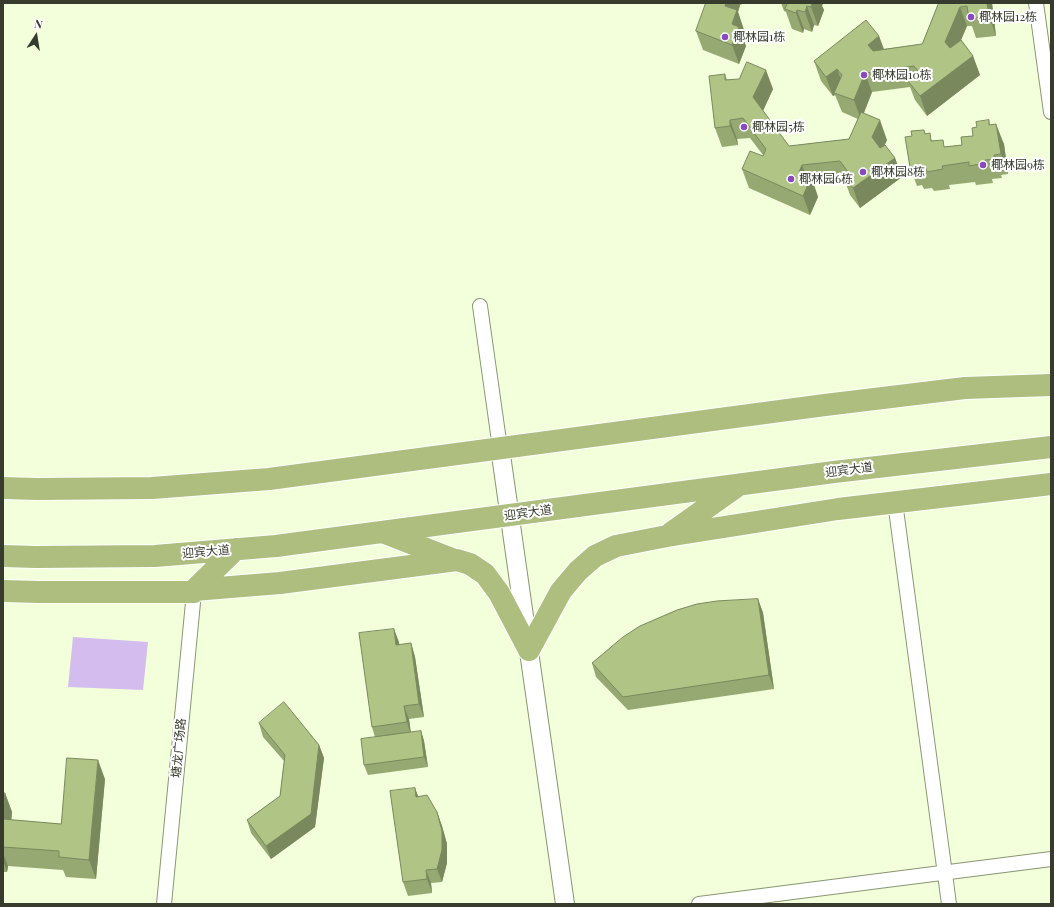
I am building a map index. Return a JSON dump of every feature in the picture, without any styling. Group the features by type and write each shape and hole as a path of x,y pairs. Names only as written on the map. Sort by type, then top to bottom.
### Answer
{"main road":[{"path":"3,488 152,488 269,479 817,406 965,388 1051,385"},
{"name":"迎宾大道","path":"3,556 155,556 276,546 834,472 1051,447"},
{"path":"530,650 561,591 578,571 595,556 616,546 667,536 838,509 1051,484"},
{"path":"667,536 738,485"},
{"path":"382,532 470,564 485,574 499,593 530,650"},
{"path":"194,591 236,549"},
{"path":"3,591 194,591 280,583 457,560"}],"street":[{"path":"1036,3 1051,112"},
{"path":"480,306 565,904"},
{"path":"895,502 949,904"},
{"name":"塘龙广场路","path":"164,904 194,591"},
{"path":"699,904 1051,859"}],"shaded area":[{"path":"73,637 148,642 143,690 68,687"}],"building":[{"path":"706,3 726,3 725,6 737,10 732,24 739,27 732,45 696,31"},
{"path":"788,3 812,3 811,7 807,6 805,12 797,10 796,13 785,9"},
{"path":"939,3 987,3 989,16 969,19 967,6 960,7 945,42 950,48 961,40 973,56 920,96 908,81 919,72 914,66 865,73 854,100 834,93 842,75 837,69 826,77 814,61 866,20 879,36 868,45 873,51 922,44"},
{"path":"747,62 766,70 753,97 789,146 849,139 861,112 880,120 872,137 880,148 885,145 895,158 853,188 843,175 848,172 840,161 802,165 799,172 811,178 803,196 742,169 750,151 763,156 766,149 743,118 730,120 730,126 715,128 709,76 725,74 725,80 739,79"},
{"path":"989,120 989,125 996,124 1001,154 994,155 995,159 985,160 986,163 969,166 969,162 942,166 943,169 927,172 926,168 917,170 916,166 910,167 905,137 912,136 911,131 924,130 925,134 930,133 931,141 943,140 944,147 962,145 961,137 973,136 972,128 977,127 976,122"},
{"path":"758,599 769,675 623,697 592,663 623,637 640,626 677,610 697,604 717,601"},
{"path":"394,629 396,645 411,643 419,704 404,706 407,722 372,727 359,633"},
{"path":"284,702 319,745 311,814 266,846 247,820 280,796 285,755 259,723"},
{"path":"421,731 424,757 364,765 361,739"},
{"path":"67,758 98,760 89,860 59,857 59,851 3,847 3,819 61,824"},
{"path":"415,788 416,797 427,795 437,812 442,831 442,850 437,869 426,870 427,879 403,882 390,791"},
{"path":"3,793 5,793 3,815"}],"place":[{"name":"椰林园12栋","path":"971,17"},
{"name":"椰林园1栋","path":"725,37"},
{"name":"椰林园10栋","path":"864,75"},
{"name":"椰林园5栋","path":"744,127"},
{"name":"椰林园9栋","path":"983,165"},
{"name":"椰林园8栋","path":"863,172"},
{"name":"椰林园6栋","path":"791,179"}]}
